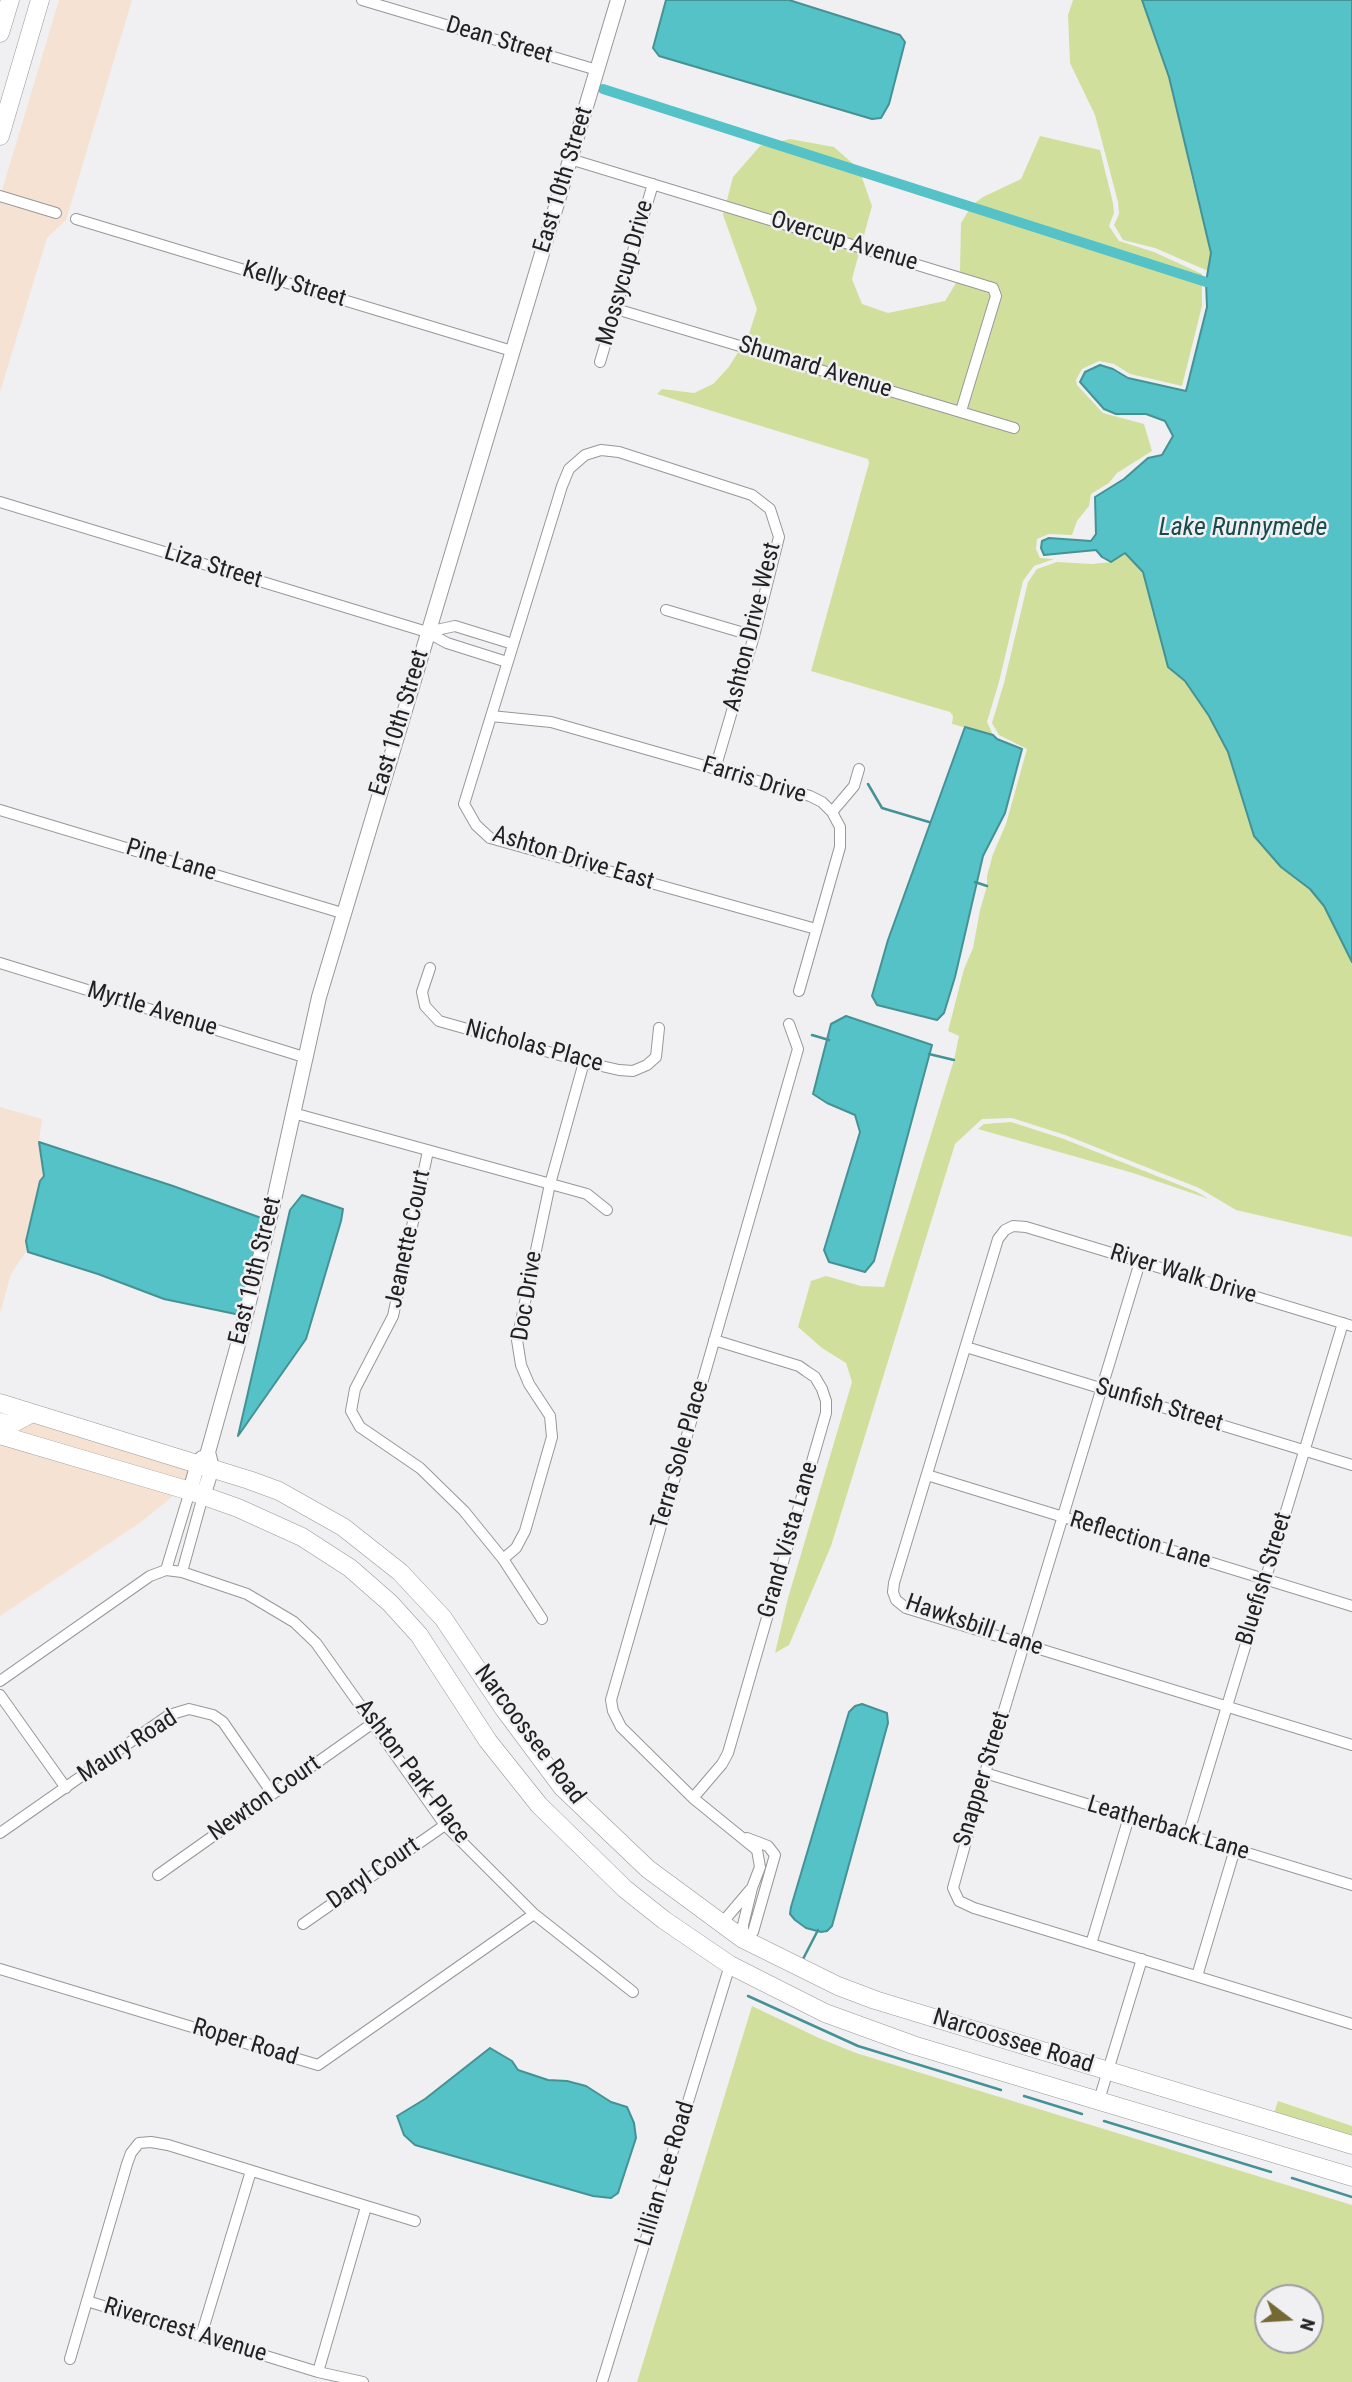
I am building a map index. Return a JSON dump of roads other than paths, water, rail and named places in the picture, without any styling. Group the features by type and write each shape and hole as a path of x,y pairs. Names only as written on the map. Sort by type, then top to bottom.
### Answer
{"main road":[{"path":"0,33 10,0"},
{"path":"0,136 40,0"},
{"name":"Narcoossee Road","path":"0,1403 206,1461 279,1491 343,1527 400,1572 443,1618 504,1709 562,1787 648,1869 743,1939 838,1986 875,2000 1352,2145"},
{"path":"0,1422 10,1425 32,1412"},
{"name":"Narcoossee Road","path":"0,1435 197,1494 269,1520 302,1537 350,1568 390,1603 436,1659 488,1741 539,1805 625,1889 664,1920 730,1965 780,1992 913,2045 1352,2177"},
{"path":"730,1965 743,1939"}],"street":[{"name":"Dean Street","path":"362,0 597,70"},
{"name":"East 10th Street","path":"197,1494 242,1330 304,1057 342,913 618,0"},
{"name":"Overcup Avenue","path":"570,159 993,288 996,296 961,411"},
{"name":"Mossycup Drive","path":"600,362 653,184"},
{"path":"0,196 56,213"},
{"name":"Kelly Street","path":"76,219 512,351"},
{"name":"Shumard Avenue","path":"616,309 1014,428"},
{"name":"Ashton Drive West","path":"513,643 562,486 569,470 585,455 600,450 619,452 752,495 770,509 779,537 754,636 715,769"},
{"name":"Liza Street","path":"0,502 427,632 447,643 507,662"},
{"path":"666,610 754,636"},
{"path":"427,632 455,626 513,643"},
{"name":"Ashton Drive East","path":"513,643 464,803 476,825 490,838 816,929"},
{"name":"Farris Drive","path":"491,716 551,722 810,796 822,802 832,812 839,828 840,847 799,991"},
{"path":"832,812 854,786 859,769"},
{"name":"Pine Lane","path":"0,810 342,913"},
{"name":"Myrtle Avenue","path":"0,962 304,1057"},
{"name":"Nicholas Place","path":"430,968 422,992 425,1006 439,1020 584,1062 619,1070 633,1070 647,1065 656,1057 659,1028"},
{"name":"Terra Sole Place","path":"743,1939 743,1925 760,1867 757,1850 693,1798 621,1727 616,1720 611,1700 798,1049 789,1024"},
{"name":"Doc Drive","path":"503,1559 516,1548 525,1531 552,1437 550,1416 529,1384 521,1365 517,1340 550,1184 584,1062"},
{"path":"293,1113 587,1194 607,1210"},
{"name":"Jeanette Court","path":"428,1151 393,1316 355,1389 351,1410 360,1427 420,1468 464,1511 503,1559 542,1619"},
{"name":"River Walk Drive","path":"1013,1226 1026,1227 1348,1325"},
{"name":"Hawksbill Lane","path":"1013,1226 1005,1230 998,1239 894,1583 896,1600 906,1608 1352,1745"},
{"name":"Snapper Street","path":"1140,1262 953,1879 955,1896 974,1908 1352,2024"},
{"name":"Bluefish Street","path":"1188,1835 1305,1451 1348,1325"},
{"name":"Grand Vista Lane","path":"693,1798 728,1753 826,1413 822,1389 815,1377 799,1366 714,1340"},
{"name":"Sunfish Street","path":"966,1347 1352,1465"},
{"name":"Reflection Lane","path":"927,1475 1352,1606"},
{"path":"0,1681 150,1576 166,1570 197,1494"},
{"path":"182,1572 197,1494"},
{"name":"Ashton Park Place","path":"166,1570 182,1572 247,1594 294,1622 322,1651 445,1825 534,1914 633,1992"},
{"path":"0,1695 66,1788"},
{"name":"Maury Road","path":"0,1833 169,1715 189,1709 214,1715 223,1722 272,1793"},
{"name":"Newton Court","path":"158,1875 373,1723"},
{"name":"Leatherback Lane","path":"985,1773 1352,1885"},
{"path":"1091,1944 1129,1817"},
{"name":"Daryl Court","path":"303,1924 445,1825"},
{"name":"Terra Sole Place","path":"743,1838 768,1846 775,1855 753,1932 743,1939"},
{"path":"1197,1976 1235,1849"},
{"path":"722,1923 752,1888"},
{"name":"Roper Road","path":"0,1969 318,2065 534,1914"},
{"path":"1099,2100 1142,1959"},
{"name":"Lillian Lee Road","path":"602,2382 730,1965"},
{"path":"70,2359 127,2164 139,2143 152,2142 168,2146 415,2221"},
{"path":"201,2336 251,2171"},
{"path":"318,2372 366,2207"},
{"name":"Rivercrest Avenue","path":"87,2301 318,2372 363,2382"}],"water":[{"path":"666,0 789,0 900,35 905,42 889,104 881,118 872,119 659,56 653,48"},
{"name":"Lake Runnymede","path":"1142,0 1352,0 1352,962 1324,906 1310,889 1281,867 1254,836 1228,752 1209,716 1185,681 1168,667 1143,572 1125,553 1111,562 1096,550 1044,555 1041,548 1042,541 1049,538 1091,541 1096,534 1095,497 1124,479 1148,458 1162,455 1173,436 1165,421 1146,414 1116,414 1104,409 1080,382 1085,372 1100,365 1128,378 1186,391 1207,307 1206,282 1211,253 1169,77"},
{"path":"965,727 993,735 1022,749 1005,813 983,856 955,977 944,1013 937,1020 877,1005 872,996 888,940"},
{"path":"846,1016 932,1045 874,1261 865,1272 829,1262 824,1250 860,1132 855,1115 813,1094 831,1024"},
{"path":"39,1142 264,1219 240,1315 164,1299 28,1252 26,1241 40,1181 44,1176"},
{"path":"302,1195 343,1209 341,1221 306,1339 238,1436 290,1210"},
{"path":"862,1704 887,1713 888,1723 832,1926 821,1932 806,1928 795,1920 790,1914 791,1907 849,1712"},
{"path":"490,2048 512,2061 518,2070 548,2080 586,2086 611,2102 627,2107 634,2123 636,2138 618,2193 611,2198 593,2196 415,2145 404,2135 397,2116 425,2099"}],"waterway":[{"path":"603,89 1206,282"},
{"path":"868,784 882,808 929,822"},
{"path":"975,882 987,886"},
{"path":"812,1035 829,1040"},
{"path":"929,1054 954,1060"},
{"path":"802,1961 818,1930"},
{"path":"748,1996 858,2046 1001,2090"},
{"path":"1024,2096 1082,2114"},
{"path":"1104,2121 1271,2172"},
{"path":"1292,2178 1352,2197"}]}
